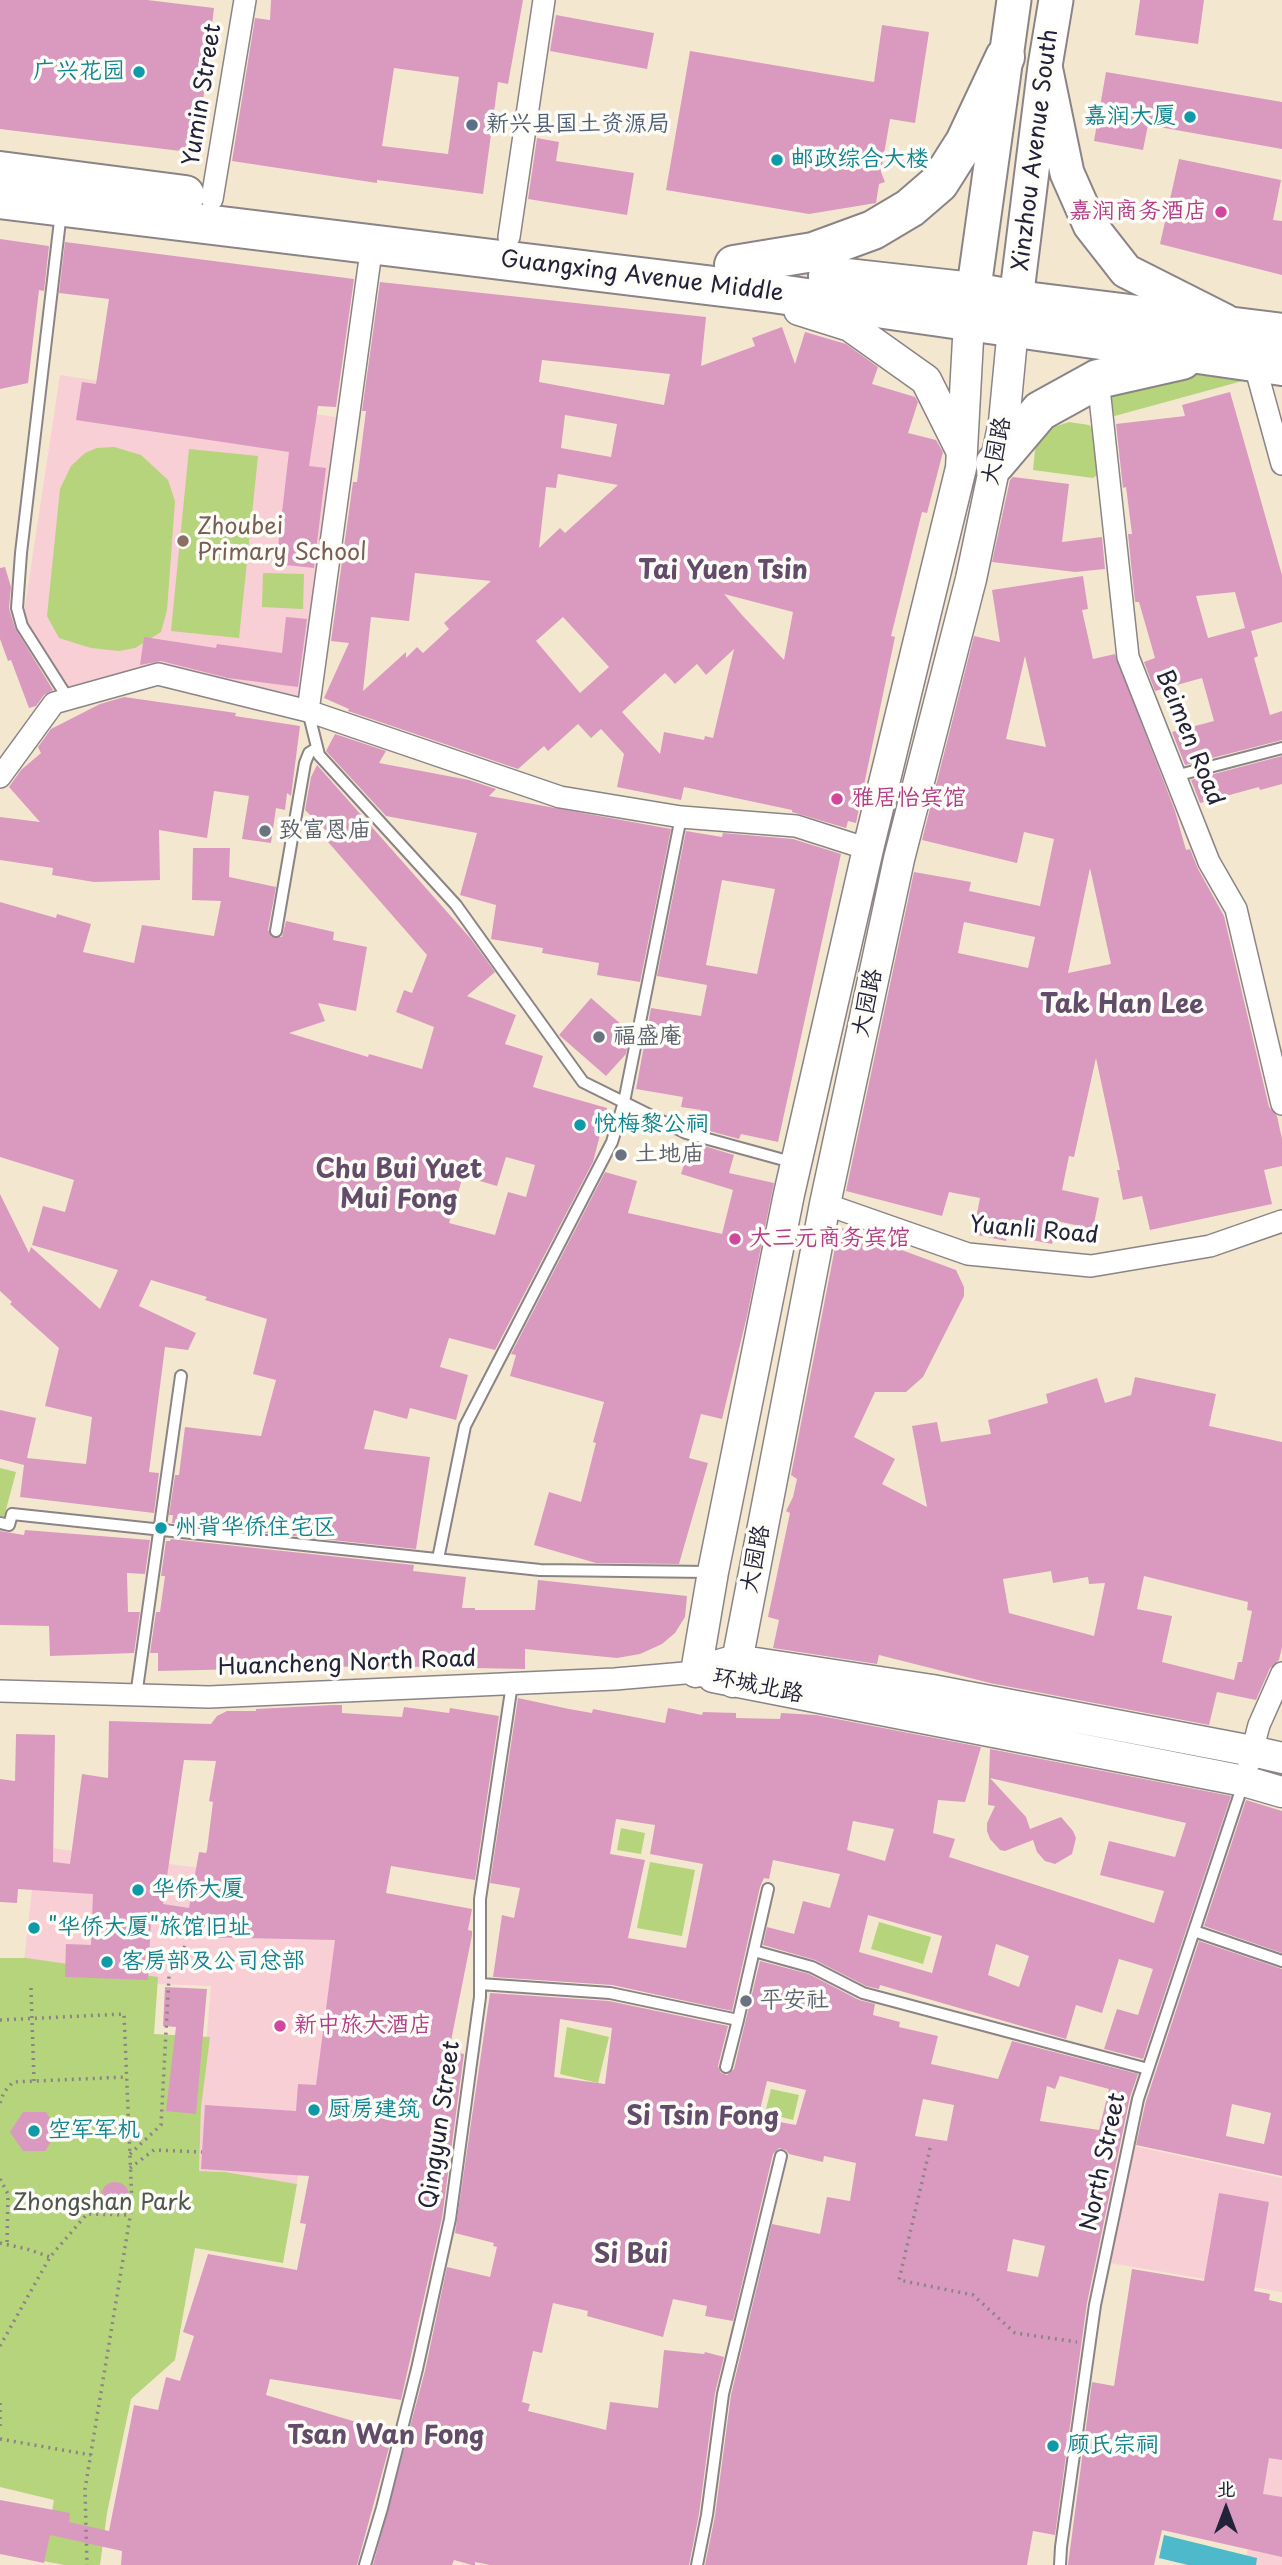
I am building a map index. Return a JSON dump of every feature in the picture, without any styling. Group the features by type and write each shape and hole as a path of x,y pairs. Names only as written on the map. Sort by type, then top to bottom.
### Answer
{"highway":[{"path":"733,277 873,230 910,208 939,183 965,142 1005,57"},
{"name":"Guangxing Avenue Middle","path":"0,171 509,237 733,277"},
{"name":"Guangxing Avenue Middle","path":"0,199 372,244 733,277 971,307 1268,364"},
{"name":"Guangxing Avenue Middle","path":"1015,314 1282,333"},
{"path":"978,457 1040,411 1098,379 1208,354"}],"main road":[{"name":"Xinzhou Avenue South","path":"971,307 1014,0"},
{"name":"Xinzhou Avenue South","path":"1015,314 1045,66 1056,0"},
{"path":"1045,66 1067,173 1090,225 1126,271 1239,328"},
{"path":"733,277 850,326 926,380 978,457"},
{"name":"大园路","path":"734,1671 825,1204 898,859 971,579 978,457 971,307"},
{"name":"大园路","path":"696,1672 713,1572 796,1164 868,849 961,468 978,457 1004,422 1015,314"},
{"name":"环城北路","path":"696,1672 734,1671 932,1690 1282,1758"},
{"name":"环城北路","path":"734,1671 1244,1781 1282,1792"}],"street":[{"name":"Yumin Street","path":"212,199 245,0"},
{"path":"509,237 544,0"},
{"path":"308,711 372,244"},
{"path":"1268,364 1282,464"},
{"name":"Beimen Road","path":"1098,379 1128,657 1209,862 1236,909 1282,1104"},
{"path":"0,777 54,703 158,674 308,711 560,797 681,817 796,826 868,849"},
{"name":"Yuanli Road","path":"825,1204 968,1254 1091,1266 1210,1246 1282,1221"},
{"name":"Huancheng North Road","path":"0,1691 209,1697 615,1679 696,1672"},
{"path":"1244,1781 1259,1725 1282,1673"}],"lane":[{"path":"62,207 20,553 17,608 22,626 69,699"},
{"path":"308,711 319,755 456,905 583,1082 686,1133 796,1164"},
{"path":"276,931 305,763 309,752 317,748"},
{"path":"1175,776 1282,748"},
{"path":"439,1559 465,1426 612,1142 624,1102 681,817"},
{"path":"136,1696 181,1376"},
{"path":"0,1523 9,1525 12,1514 540,1570 713,1572"},
{"name":"Qingyun Street","path":"365,2565 417,2369 450,2219 480,1984 480,1899 512,1684"},
{"name":"North Street","path":"1060,2565 1096,2305 1136,2110 1244,1781"},
{"path":"726,2067 768,1889"},
{"path":"1194,1931 1282,1961"},
{"path":"754,1951 813,1967 863,1993 1148,2069"},
{"path":"480,1984 610,1993 738,2020"},
{"path":"696,2565 707,2515 723,2394 780,2156"}],"path":[{"path":"130,2154 161,2125 169,1976 185,1947"},
{"path":"31,1988 34,2081"},
{"path":"0,2020 124,2014 130,2215 85,2489 87,2565"},
{"path":"0,2103 4,2092 13,2082 127,2077"},
{"path":"930,2148 900,2280 972,2295 1015,2333 1090,2344"},
{"path":"130,2168 154,2150 202,2152"},
{"path":"0,2179 8,2194 7,2244"},
{"path":"0,2346 50,2257 86,2214 130,2215"},
{"path":"0,2244 50,2257"},
{"path":"0,2403 0,2429"},
{"path":"0,2439 90,2455"}],"shaded area":[{"name":"Zhoubei Primary School","path":"60,375 348,419 308,711 158,674 69,700 22,626"},
{"name":"新中旅大酒店","path":"37,1846 339,1887 341,1985 303,2142 297,2184 225,2172 199,2171 201,2107 211,1986 22,1979"},
{"path":"1129,2145 1282,2178 1282,2292 1104,2262"},
{"path":"1282,2355 1282,2565 1245,2565"}],"green space":[{"path":"1207,358 1246,380 1111,417 1105,384"},
{"path":"1069,422 1089,425 1100,435 1102,471 1093,478 1033,470 1035,450 1045,430"},
{"path":"114,447 141,455 168,480 175,501 167,610 161,632 135,648 119,651 91,648 59,638 47,616 60,489 71,466 85,453 97,448"},
{"path":"189,449 258,456 239,638 171,631"},
{"path":"263,573 304,574 303,609 262,607"},
{"path":"0,1468 16,1472 4,1517 0,1516"},
{"path":"621,1828 645,1833 641,1854 617,1850"},
{"path":"650,1862 695,1870 682,1936 637,1928"},
{"path":"879,1922 931,1937 923,1964 871,1949"},
{"name":"Zhongshan Park","path":"0,1958 26,1958 158,1977 154,2034 210,2037 201,2107 199,2171 225,2172 297,2184 283,2263 195,2248 175,2360 131,2399 107,2513 100,2565 65,2565 43,2561 54,2500 0,2487"},
{"path":"567,2027 609,2037 598,2083 560,2074"},
{"path":"771,2089 799,2095 793,2120 765,2113"}],"water":[{"path":"1164,2535 1257,2558 1256,2565 1188,2565 1159,2558"}],"building":[{"name":"广兴花园","path":"0,0 147,0 214,8 197,153 0,129"},
{"path":"271,0 523,0 508,84 498,82 483,194 377,180 377,183 232,161 255,18 270,20","holes":["394,68 459,77 448,154 382,146"]},
{"path":"1140,0 1204,0 1198,44 1135,35"},
{"path":"556,15 654,33 647,69 550,51"},
{"name":"邮政综合大楼","path":"882,25 929,32 915,123 890,119 881,172 885,182 879,184 876,203 809,214 666,190 690,51 874,82"},
{"name":"嘉润大厦","path":"1106,72 1282,102 1282,149 1148,125 1143,150 1094,141"},
{"path":"537,138 559,142 556,161 634,173 627,215 528,199"},
{"name":"嘉润商务酒店","path":"1179,159 1281,180 1273,220 1282,221 1282,275 1160,244"},
{"path":"0,239 49,246 44,291 39,290 28,383 0,389"},
{"path":"65,242 354,279 336,407 318,406 309,466 326,468 314,568 276,564 289,452 76,420 82,382 96,384 109,299 59,293"},
{"path":"380,282 706,317 701,366 755,346 752,338 782,327 795,364 805,332 846,344 878,367 872,384 915,397 918,402 908,433 936,440 943,452 927,513 922,512 891,636 895,637 856,823 848,821 846,828 792,810 684,787 681,800 617,787 624,754 601,729 591,738 578,724 548,751 544,746 518,769 348,711 349,709 324,698 349,643 331,641 353,482 357,482 366,411 362,411","holes":["542,360 670,374 664,405 539,382","565,415 617,424 611,457 561,448","558,474 618,485 565,533 560,528 539,548 546,487 556,488","415,573 491,581 444,623 449,629 423,653 417,647 406,658 406,652 363,691 371,617 409,621","724,594 793,612 784,660 742,615","563,617 609,667 580,693 536,641","734,649 713,738 705,736 704,740 664,732 660,754 622,712 665,673 675,684 697,664 706,675"]},
{"path":"1230,392 1282,575 1282,622 1251,631 1258,656 1254,658 1270,715 1282,711 1282,740 1185,765 1172,732 1214,721 1202,678 1155,691 1144,662 1155,658 1139,602 1135,602 1128,534 1132,534 1126,487 1123,488 1116,424 1185,416 1182,405","holes":["1235,592 1245,628 1208,638 1196,596"]},
{"path":"1013,477 1069,484 1062,542 1102,537 1105,569 1075,572 992,562 1010,480"},
{"path":"5,567 11,587 9,608 15,628 53,690 44,695 36,706 29,708 0,639 0,568"},
{"path":"1083,576 1088,609 1082,610 1093,659 1115,654 1175,811 1186,850 1190,849 1224,916 1269,1107 1277,1116 1282,1139 1282,1166 1264,1170 1272,1204 1150,1230 1142,1196 1123,1200 1117,1170 1120,1170 1096,1058 1074,1157 1069,1156 1062,1190 1099,1198 1093,1229 1057,1221 1052,1244 1007,1235 1006,1241 973,1234 980,1198 949,1192 942,1216 846,1191 914,872 971,882 969,891 1040,906 1054,839 1024,832 1017,863 922,840 974,636 1000,642 992,590","holes":["1025,656 1046,747 1006,739","1090,868 1111,964 1068,973","964,922 1035,937 1028,968 958,953"]},
{"path":"286,617 307,619 298,687 228,678 161,661 140,665 144,637 216,648 217,644 282,653"},
{"path":"124,697 236,713 235,716 300,726 291,796 287,793 285,810 276,808 271,843 242,839 249,796 214,791 207,838 159,830 160,880 94,882 52,875 53,868 0,860 0,817 40,822 9,787 21,770 41,753 38,747 51,729 100,704"},
{"path":"335,734 386,751 379,763 469,780 496,789 489,796 671,829 640,982 597,975 599,963 542,953 543,948 491,939 496,905 460,895 477,833 386,816 326,751"},
{"path":"1282,756 1282,784 1260,790 1259,787 1200,803 1191,780"},
{"path":"317,765 471,939 495,972 467,996 516,1015 505,1044 543,1056 533,1087 607,1108 593,1162 495,1350 449,1338 440,1367 468,1375 456,1420 410,1408 407,1419 374,1410 364,1449 430,1457 416,1549 172,1523 173,1515 169,1515 175,1475 179,1475 185,1427 261,1436 276,1380 253,1374 267,1319 151,1280 139,1306 196,1333 188,1350 165,1347 149,1472 159,1473 154,1513 20,1497 24,1465 0,1459 0,1410 36,1418 27,1458 86,1464 92,1417 45,1406 59,1348 10,1304 12,1302 0,1291 0,1194 29,1253 31,1247 100,1309 118,1270 32,1245 43,1206 65,1212 74,1180 0,1157 0,902 56,918 57,914 91,924 83,952 134,963 142,925 214,936 221,901 192,900 193,848 230,848 229,877 276,887 268,930 272,937 282,937 286,921 334,932 333,940 367,947 356,1011 318,1003 325,1021 289,1033 368,1057 369,1054 422,1069 434,1027 396,1012 404,990 412,993 427,955 328,842 333,837 305,810 311,777","holes":["506,1157 535,1165 526,1197 508,1192 495,1235 449,1223 463,1176 497,1186"]},
{"path":"686,831 722,837 723,833 793,839 841,854 778,1142 741,1134 739,1139 695,1127 701,1110 681,1107 683,1097 636,1089 651,1008 701,1016 707,985 657,976","holes":["722,880 775,889 757,974 706,965"]},
{"name":"福盛庵","path":"591,998 630,1032 626,1054 606,1076 559,1035"},
{"path":"691,1142 734,1155 729,1173 774,1183 747,1316 722,1419 701,1414 689,1458 708,1463 679,1564 596,1563 534,1545 549,1492 581,1502 604,1402 510,1376 516,1355 511,1354 605,1172 637,1181 628,1213 722,1234 733,1190 681,1174"},
{"path":"839,1227 956,1270 964,1287 964,1296 923,1377 906,1392 875,1392 854,1437 895,1459 882,1484 927,1507 912,1426 937,1422 941,1442 991,1434 988,1420 1048,1403 1046,1394 1097,1378 1105,1403 1131,1395 1135,1377 1216,1394 1209,1426 1282,1442 1282,1647 1279,1660 1270,1668 1256,1700 1217,1692 1209,1725 990,1683 879,1655 877,1664 773,1648 779,1620 768,1617 790,1513 786,1511 797,1479 791,1475","holes":["1051,1571 1053,1583 1088,1577 1089,1584 1105,1583 1094,1636 1009,1613 1003,1579","1144,1576 1248,1602 1247,1610 1252,1611 1242,1662 1238,1662 1234,1680 1162,1662 1172,1616 1137,1609"]},
{"path":"25,1530 150,1540 145,1574 127,1573 128,1612 140,1612 134,1653 50,1656 49,1626 0,1625 0,1531 24,1535"},
{"path":"171,1539 414,1565 413,1571 466,1577 462,1608 475,1610 535,1610 538,1580 687,1596 685,1617 675,1633 662,1644 640,1654 617,1658 525,1649 525,1669 375,1666 158,1671 158,1653 150,1653 156,1612 160,1612 166,1541"},
{"path":"518,1698 592,1713 593,1709 665,1723 668,1708 702,1715 703,1712 736,1713 736,1718 780,1719 781,1713 816,1715 981,1747 965,1802 938,1800 933,1833 955,1839 949,1857 1154,1923 1164,1891 1100,1875 1109,1841 1175,1857 1186,1823 990,1778 1026,1817 1030,1829 1061,1817 1076,1838 1072,1854 1055,1864 1045,1861 1037,1852 1033,1840 1005,1851 1000,1850 987,1831 987,1823 995,1806 988,1805 990,1749 1231,1796 1143,2059 1104,2049 1117,2009 1138,2015 1153,1969 1119,1959 1102,2013 1076,2005 1066,2039 880,1985 879,1989 866,1986 815,1960 763,1945 767,1927 794,1934 803,1901 830,1908 840,1874 773,1860 769,1879 764,1878 760,1887 732,2011 612,1985 493,1977 502,1915 514,1918 520,1888 490,1883","holes":["616,1819 655,1825 650,1854 703,1864 686,1948 628,1938 645,1860 610,1854","853,1821 894,1829 885,1861 847,1850","868,1915 942,1936 932,1973 859,1952","996,1944 1029,1956 1019,1987 988,1975"]},
{"path":"342,1705 342,1713 402,1717 404,1707 449,1713 450,1708 499,1716 475,1880 391,1866 386,1893 472,1909 468,1930 472,1931 472,1935 449,2051 464,2054 442,2218 401,2400 270,2379 266,2395 393,2433 357,2565 121,2565 122,2551 50,2535 44,2563 0,2554 0,2500 70,2513 69,2522 109,2531 134,2405 158,2410 166,2377 180,2381 194,2336 183,2332 208,2254 297,2270 306,2224 300,2223 309,2176 201,2169 205,2105 296,2111 298,2084 316,2085 335,1940 196,1937 196,1923 151,1920 148,1980 65,1977 66,1944 91,1945 93,1894 18,1889 17,1903 0,1902 0,1779 15,1781 16,1734 55,1735 53,1862 70,1864 82,1774 108,1778 109,1721 211,1724 217,1716 227,1711","holes":["184,1760 216,1761 209,1801 213,1802 207,1850 206,1853 199,1852 189,1908 163,1904"]},
{"path":"1246,1800 1282,1811 1282,1953 1204,1926"},
{"path":"1199,1941 1282,1969 1282,2176 1136,2145 1146,2101","holes":["1232,2104 1271,2113 1264,2144 1226,2136"]},
{"path":"760,1961 809,1974 859,2000 875,2004 873,2015 900,2022 899,2027 938,2036 931,2064 998,2079 1012,2041 1138,2074 1130,2097 1087,2303 1055,2535 1033,2531 1027,2565 705,2565 715,2516 731,2395 772,2224 820,2234 827,2197 850,2201 856,2163 824,2156 823,2162 789,2154 779,2148 773,2154 733,2321 705,2316 707,2306 673,2299 663,2337 587,2316 588,2311 553,2303 542,2353 533,2351 522,2402 530,2404 528,2411 606,2430 610,2402 658,2408 664,2350 705,2352 724,2357 715,2393 699,2514 689,2565 490,2565 475,2562 475,2565 472,2565 454,2560 452,2565 373,2565 425,2371 447,2267 490,2277 497,2247 493,2246 494,2243 455,2233 490,1993 609,2001 728,2026 718,2066 721,2073 727,2075 734,2069","holes":["560,2019 612,2028 605,2084 554,2077","1060,2076 1109,2089 1099,2130 1040,2121 1047,2086 1055,2089","767,2081 806,2090 796,2125 758,2118","923,2099 954,2105 947,2141 915,2136","1013,2239 1045,2246 1038,2277 1007,2271"]},
{"path":"165,1987 207,1989 196,2114 166,2111 176,2027 163,2026"},
{"path":"23,2112 46,2112 58,2131 45,2151 23,2151 10,2132"},
{"path":"115,2182 125,2186 129,2196 125,2206 115,2210 105,2206 101,2196 105,2186"},
{"path":"1219,2193 1269,2202 1254,2291 1270,2294 1269,2300 1282,2303 1282,2460 1269,2458 1263,2494 1282,2497 1282,2557 1162,2530 1154,2565 1068,2565 1092,2382 1114,2386 1132,2269 1204,2281"}],"place":[{"name":"广兴花园","path":"139,72"},
{"name":"嘉润大厦","path":"1190,117"},
{"name":"新兴县国土资源局","path":"472,125"},
{"name":"邮政综合大楼","path":"777,160"},
{"name":"嘉润商务酒店","path":"1221,212"},
{"name":"Zhoubei Primary School","path":"183,541"},
{"name":"雅居怡宾馆","path":"837,799"},
{"name":"致富恩庙","path":"265,831"},
{"name":"福盛庵","path":"599,1037"},
{"name":"悦梅黎公祠","path":"580,1125"},
{"name":"土地庙","path":"621,1155"},
{"name":"大三元商务宾馆","path":"735,1239"},
{"name":"州背华侨住宅区","path":"161,1528"},
{"name":"华侨大厦","path":"138,1890"},
{"name":"\"华侨大厦\"旅馆旧址","path":"34,1928"},
{"name":"客房部及公司总部","path":"107,1962"},
{"name":"平安社","path":"746,2001"},
{"name":"新中旅大酒店","path":"280,2026"},
{"name":"厨房建筑","path":"314,2110"},
{"name":"空军军机","path":"34,2131"},
{"name":"顾氏宗祠","path":"1053,2446"}],"district":[{"name":"Tai Yuen Tsin","path":"723,572"},
{"name":"Tak Han Lee","path":"1122,1006"},
{"name":"Chu Bui Yuet Mui Fong","path":"399,1186"},
{"name":"Si Tsin Fong","path":"703,2118"},
{"name":"Si Bui","path":"631,2256"},
{"name":"Tsan Wan Fong","path":"386,2437"}]}
